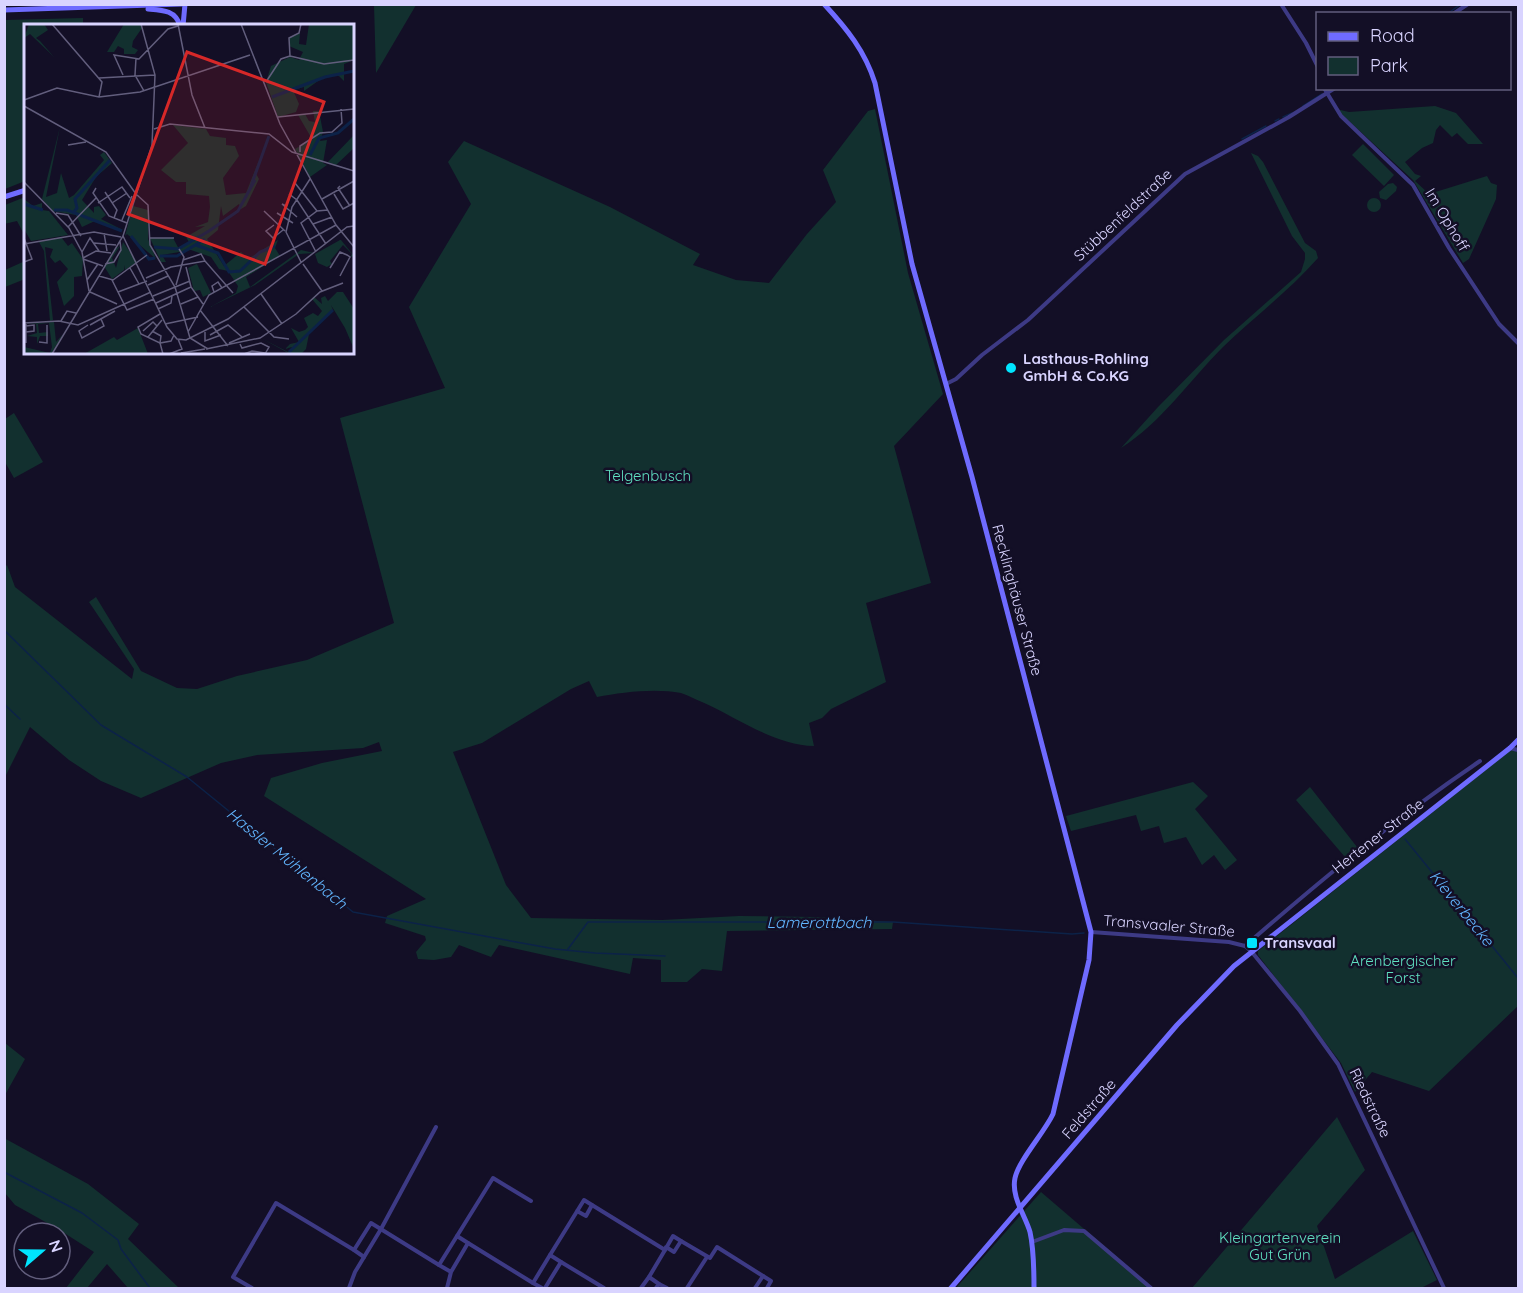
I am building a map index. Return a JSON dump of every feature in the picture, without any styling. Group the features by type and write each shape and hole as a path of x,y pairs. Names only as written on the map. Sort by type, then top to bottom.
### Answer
{"street":[{"path":"4,10 183,4 182,24"},
{"name":"Recklinghäuser Straße","path":"824,4 856,42 870,67 875,83 912,264 975,488 1091,932 1089,960 1053,1114 1045,1130 1019,1167 1015,1179 1014,1191 1032,1242 1034,1288"},
{"path":"1281,4 1306,43 1316,65"},
{"path":"129,7 165,11 177,17 181,24"},
{"name":"Im Ophoff","path":"1325,90 1341,116 1413,185 1449,248 1493,314 1518,343"},
{"name":"Stübbenfeldstraße","path":"946,384 956,379 982,355 1028,320 1175,182 1197,167 1289,117 1332,90"},
{"path":"4,197 24,191"},
{"name":"Hertener Straße","path":"1251,951 1518,740"},
{"path":"1510,748 1518,750"},
{"path":"1245,946 1359,849 1419,802 1480,760"},
{"name":"Transvaaler Straße","path":"1091,932 1229,942 1245,946"},
{"name":"Riedstraße","path":"1245,946 1300,1011 1338,1064 1444,1288"},
{"name":"Feldstraße","path":"951,1288 1197,1003 1251,951"},
{"path":"349,1288 355,1272 436,1127"},
{"path":"439,1265 493,1178 531,1201"},
{"path":"533,1283 584,1200 674,1252 681,1241"},
{"path":"252,1288 233,1277 276,1203 364,1257"},
{"path":"577,1211 586,1216 592,1205"},
{"path":"354,1250 371,1222 451,1272"},
{"path":"1032,1242 1064,1230 1084,1231 1151,1288"},
{"path":"457,1236 544,1288 561,1262"},
{"path":"641,1288 673,1236 707,1257"},
{"path":"447,1288 451,1272 468,1243"},
{"path":"687,1288 717,1246 771,1281 767,1288"},
{"path":"550,1255 604,1288"},
{"path":"755,1288 763,1276"},
{"path":"648,1277 658,1286 666,1288"}],"green space":[{"path":"374,5 416,5 376,73"},
{"path":"83,18 83,24 24,24 24,181 5,189 5,20"},
{"path":"1435,106 1456,113 1483,144 1468,144 1457,133 1452,137 1440,125 1436,130 1433,143 1422,148 1405,162 1415,174 1421,176 1415,181 1429,194 1487,176 1491,183 1497,185 1496,199 1469,259 1463,263 1413,180 1336,109 1349,112"},
{"name":"Telgenbusch","path":"875,109 908,273 943,394 894,446 931,583 866,603 886,682 831,709 822,718 809,723 814,746 770,736 681,693 639,691 597,697 589,681 571,689 482,743 453,752 506,885 531,918 662,920 739,916 815,917 893,922 892,929 727,931 722,971 702,969 687,982 661,982 661,960 633,958 630,974 499,945 491,957 459,945 451,957 434,960 418,959 416,952 426,940 425,936 385,923 387,916 426,899 264,796 271,778 322,763 382,751 379,742 363,748 257,755 221,763 141,798 101,781 69,760 30,727 5,777 4,568 7,565 15,587 132,679 134,669 89,602 96,597 141,671 177,688 197,689 237,676 307,660 394,623 340,418 445,388 409,307 471,204 448,162 464,141 610,207 700,254 693,265 736,280 769,283 807,234 836,202 823,170 868,111"},
{"path":"1363,144 1394,175 1384,186 1352,155"},
{"path":"1251,153 1263,162 1305,243 1316,251 1318,258 1223,347 1149,426 1121,448 1224,340 1301,272 1305,253 1292,236"},
{"path":"1393,183 1397,187 1396,191 1386,200 1380,198 1379,192 1388,184"},
{"path":"24,198 24,234 17,221 4,224 5,205"},
{"path":"1371,198 1377,198 1381,205 1377,212 1371,212 1367,208 1367,202"},
{"path":"24,261 24,279 5,287 5,270"},
{"path":"14,413 43,462 14,478 5,462 5,419"},
{"name":"Arenbergischer Forst","path":"1518,749 1518,1006 1429,1091 1372,1072 1355,1092 1341,1063 1258,955 1258,951 1511,750"},
{"path":"1193,782 1208,796 1195,809 1237,860 1225,870 1214,855 1202,865 1186,837 1164,843 1159,826 1141,831 1136,815 1071,831 1066,816"},
{"path":"1310,787 1357,847 1345,857 1296,800"},
{"path":"5,1043 25,1059 5,1095"},
{"name":"Kleingartenverein Gut Grün","path":"1337,1117 1365,1170 1317,1226 1335,1279 1413,1231 1437,1280 1421,1288 1192,1288"},
{"path":"4,1138 88,1184 139,1224 128,1239 179,1288 128,1288 107,1264 87,1288 66,1288 94,1252 72,1238 72,1221 44,1221 15,1205 5,1193"},
{"path":"1041,1192 1153,1288 956,1288"}],"waterway":[{"path":"1450,12 1461,4"},
{"path":"1303,106 1322,94"},
{"path":"1283,117 1292,113"},
{"path":"1275,121 1279,119"},
{"path":"1242,139 1266,126"},
{"name":"Hassler Mühlenbach","path":"4,630 101,725 187,777 353,912 555,949 665,956"},
{"path":"4,704 20,719"},
{"name":"Kleverbecke","path":"1405,839 1518,978"},
{"name":"Lamerottbach","path":"568,949 588,922 893,922 1084,933"},
{"path":"4,1172 82,1213 118,1240 121,1249 150,1288"}],"place":[{"name":"Lasthaus-Rohling GmbH & Co.KG","path":"1011,368"},
{"name":"Transvaal","path":"1252,943"}]}
